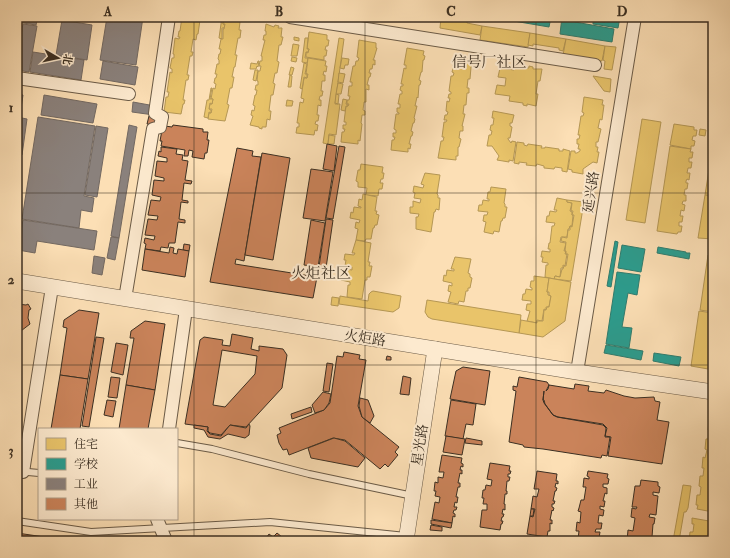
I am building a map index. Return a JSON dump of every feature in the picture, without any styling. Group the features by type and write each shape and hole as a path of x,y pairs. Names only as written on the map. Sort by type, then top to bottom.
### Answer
{"street":[{"path":"125,299 153,129 160,127 162,117 155,113 169,17"},
{"path":"290,17 595,65"},
{"name":"延兴路","path":"577,372 635,17"},
{"path":"17,78 129,94"},
{"name":"火炬路","path":"17,281 577,372 713,392"},
{"path":"20,471 52,287"},
{"path":"169,428 186,309"},
{"name":"星光路","path":"406,539 435,349"},
{"path":"159,524 166,541"}],"lane":[{"path":"178,443 309,474 412,496"},
{"path":"20,471 38,473"},
{"path":"17,521 91,532 159,524 270,522 406,539"}],"building: 住宅":[{"path":"182,17 199,17 200,20 196,40 193,39 191,52 193,52 192,56 190,56 187,75 189,75 188,80 186,80 183,100 185,100 181,114 164,112 166,97 168,97 169,92 167,92 170,72 172,73 172,69 170,68 172,58 174,58 175,38 179,39 180,37 178,37"},
{"path":"222,17 224,18 223,24 225,25 224,28 222,28 222,39 219,38"},
{"path":"441,17 467,21 467,23 482,26 480,35 440,28"},
{"path":"443,17 468,17 468,21"},
{"path":"224,18 233,20 234,18 237,19 237,21 240,22 239,30 241,30 235,55 237,55 232,77 234,77 232,88 230,88 227,104 229,105 225,121 208,119 209,113 211,113 212,109 209,109 213,99 211,99 213,88 215,89 216,84 214,83 217,74 215,74 217,64 219,64 218,59 221,49 219,49 221,39 223,39 223,29 225,24 223,24"},
{"path":"266,24 274,27 275,25 279,26 278,28 282,28 281,37 283,37 281,45 279,45 277,61 279,62 273,83 275,84 273,95 271,95 269,111 271,111 270,120 267,119 266,127 262,127 262,129 250,125 253,116 251,115 252,110 254,111 255,106 253,105 257,90 255,90 256,85 258,85 258,71 260,71 261,66 259,66 260,61 262,61 261,56 265,40 263,40 264,35 266,35"},
{"path":"482,26 530,33 528,47 480,40"},
{"path":"309,32 327,35 327,40 329,40 328,46 326,46 325,50 327,50 324,60 306,57 306,52 308,53 309,49 307,49"},
{"path":"530,33 566,39 563,51 559,50 559,48 533,44 533,46 528,45"},
{"path":"294,37 299,38 299,41 294,40"},
{"path":"305,38 308,38 307,49 309,49 308,52 306,52 305,58 308,58 307,63 302,62"},
{"path":"339,38 344,39 335,104 340,104 336,135 329,134 328,144 323,143"},
{"path":"566,39 605,46 602,61 563,55"},
{"path":"359,40 376,43 377,48 373,60 375,60 375,65 373,64 369,73 371,73 367,85 369,85 369,90 366,89 366,102 364,102 363,110 365,111 365,115 362,115 360,141 358,140 358,144 341,142 342,132 344,132 345,129 343,129 343,125 346,125 346,122 344,122 346,106 349,104 347,104 347,100 349,100 350,96 348,96 349,86 352,86 352,82 350,82 353,66 355,66 356,61 358,61 359,58 357,57"},
{"path":"293,44 299,45 297,56 291,56"},
{"path":"605,46 616,47 612,70 604,69 605,61 603,60"},
{"path":"407,48 424,51 423,55 425,56 419,80 421,81 415,106 417,106 415,119 411,131 413,132 409,144 411,144 410,149 408,148 408,152 391,150 392,140 394,140 395,137 393,137 393,133 396,133 396,130 394,129 396,114 399,114 397,112 397,108 400,108 400,104 398,104 400,94 402,94 402,91 400,90 401,86 403,86 403,84 401,84 404,68 406,69 406,65 404,65"},
{"path":"455,56 472,58 471,63 473,63 473,67 471,67 470,79 468,79 467,88 469,88 469,93 467,93 466,105 464,105 463,114 465,114 462,126 463,131 460,131 459,138 461,139 456,160 438,158 441,141 443,141 444,137 442,137 444,122 447,120 444,120 445,115 447,115 448,112 446,111 447,101 449,102 449,94 451,94 449,91 451,76 453,76 454,73 452,72 455,66 453,66"},
{"path":"292,57 297,58 296,62 291,61"},
{"path":"308,58 326,61 325,66 327,66 326,72 324,71 323,75 325,75 325,81 322,81 321,91 323,91 319,100 321,100 321,106 318,105 317,115 319,115 318,121 316,121 315,124 318,125 317,131 315,130 314,135 296,133 297,127 299,127 299,123 297,123 300,102 303,103 304,99 301,98 304,78 307,78 308,74 306,74"},
{"path":"342,58 349,59 348,65 345,65 344,69 340,68"},
{"path":"258,61 258,67 257,66 256,69 250,69 251,63 257,64"},
{"path":"304,63 307,64 305,74 307,74 307,78 304,77 302,89 300,88"},
{"path":"514,66 529,68 529,66 533,67 533,69 542,69 540,81 538,81 536,106 527,104 527,106 523,105 523,103 509,101 510,96 495,94 497,85 505,86 506,78 498,77 500,68 514,70"},
{"path":"291,67 294,68 292,75 289,75"},
{"path":"255,70 258,70 256,81 253,80"},
{"path":"339,73 345,74 343,83 338,82"},
{"path":"290,75 292,76 291,87 288,87"},
{"path":"593,76 611,79 610,92 604,91"},
{"path":"338,83 343,84 341,94 336,94"},
{"path":"211,88 210,99 213,99 212,104 210,103 209,109 211,110 211,113 209,112 208,118 204,117"},
{"path":"336,94 339,95 338,104 335,103"},
{"path":"584,97 603,100 602,105 604,105 602,120 600,119 598,128 601,129 598,142 596,142 596,147 598,147 597,152 599,152 597,163 593,162 583,169 583,174 572,172 572,170 568,169 571,151 575,151 575,153 577,153 580,151 580,149 578,149 579,144 577,144 577,139 579,139 580,135 578,135 581,116 583,116 584,113 582,112"},
{"path":"343,99 347,100 346,104 348,105 346,106 345,111 341,110"},
{"path":"287,100 293,101 292,106 286,106"},
{"path":"493,111 514,115 512,123 510,123 510,126 512,127 510,138 508,138 511,143 512,141 516,142 513,161 509,160 509,162 497,160 499,156 492,146 487,146 489,135 491,135 492,131 490,130 491,125 493,125"},
{"path":"642,119 661,122 645,223 626,220"},
{"path":"674,124 694,127 694,130 697,130 696,136 693,136 692,140 695,141 694,146 691,146 691,149 670,145"},
{"path":"700,129 706,130 705,136 699,135"},
{"path":"329,135 335,136 334,144 328,144"},
{"path":"517,142 524,143 524,145 527,146 528,144 542,146 541,148 545,147 559,149 559,151 563,151 563,149 570,151 567,172 562,171 562,168 544,168 544,166 537,164 536,166 526,165 527,163 514,163"},
{"path":"713,144 713,196 705,195"},
{"path":"670,146 691,149 690,152 693,152 692,158 689,158 689,162 692,162 691,168 688,168 687,173 690,173 689,180 687,179 686,181 686,183 688,183 684,195 686,195 686,201 683,201 682,204 685,205 684,211 681,210 680,216 683,216 682,222 679,222 679,226 682,226 681,232 678,232 677,234 657,231"},
{"path":"361,164 383,167 383,179 381,179 380,183 383,183 382,189 379,189 378,196 366,195 367,188 358,187 358,182 356,181"},
{"path":"425,173 440,175 437,194 438,198 440,198 439,210 436,209 434,212 431,232 416,229 416,217 418,217 419,214 410,213 410,207 413,207 413,201 420,203 421,199 414,198 414,186 423,188 424,185 421,184"},
{"path":"491,187 506,189 504,203 505,207 507,207 505,218 501,221 499,232 494,231 493,234 484,232 486,222 483,221 484,215 487,215 488,212 478,211 479,205 482,205 483,200 489,201 489,199 487,199 488,192 490,192"},
{"path":"363,194 377,197 375,211 377,211 376,214 379,215 377,225 373,228 371,239 366,239 365,241 356,240 358,229 355,228 356,222 359,223 360,220 350,218 354,207 361,208 358,206 359,199 362,200"},
{"path":"705,195 713,196 713,239 698,238"},
{"path":"557,198 567,200 567,202 572,203 570,211 573,215 572,226 568,229 567,237 561,237 560,242 566,243 564,251 566,251 565,254 567,254 565,266 563,265 563,268 561,268 560,277 555,276 554,279 545,277 546,265 548,265 548,263 542,262 543,257 541,257 542,251 550,252 550,249 548,249 549,243 552,226 554,226 555,223 546,222 550,211 556,212 557,210 554,210"},
{"path":"567,200 584,202 571,281 554,279 555,276 560,277 562,269 566,266 568,254 566,254 565,251 566,242 561,241 562,237 567,238 568,230 570,230 570,226 572,227 574,215 572,215 573,211 571,211 572,203 567,202"},
{"path":"356,240 371,243 368,262 370,262 369,266 372,266 370,277 367,277 367,280 365,280 362,299 347,297 348,285 350,285 350,282 341,280 345,269 352,270 352,267 345,266 346,260 344,260 345,254 354,255 355,253 352,253"},
{"path":"708,255 713,256 713,312 700,310"},
{"path":"455,257 471,259 468,273 472,278 470,288 466,291 464,302 459,301 458,304 448,302 451,292 448,291 449,285 452,286 452,283 443,281 447,270 454,271 454,269 451,269"},
{"path":"534,276 549,278 547,292 548,295 551,296 549,307 546,307 546,310 544,309 542,321 537,320 537,323 527,321 530,311 526,310 527,304 531,304 531,301 522,300 526,289 532,290 530,287 531,281 534,281"},
{"path":"549,278 571,282 565,321 543,337 519,333 521,320 537,323 537,321 543,321 544,310 549,307 551,296 549,295 549,292 547,292"},
{"path":"373,291 401,296 399,308 393,312 339,304 340,296 368,301 369,294"},
{"path":"332,297 339,298 338,306 331,305"},
{"path":"427,300 521,315 519,333 432,319 428,317 425,312"},
{"path":"699,311 713,313 713,340 708,369 691,366"},
{"path":"713,417 713,512 697,509 698,505 696,505 697,495 700,495 700,476 703,476 703,457 705,458 707,450 705,449 706,439 708,439 710,431 708,430 709,419"},
{"path":"683,485 691,486 688,508 686,512 684,512 679,541 673,541"},
{"path":"692,518 709,521 709,525 711,525 706,541 689,541 690,532 693,532 694,524 692,524"}],"building: 学校":[{"path":"490,17 551,17 549,27"},
{"path":"562,17 575,17 575,22 614,29 612,42 560,34"},
{"path":"606,17 620,17 618,28 593,24 593,20 605,22"},
{"path":"615,241 618,242 611,287 607,286"},
{"path":"622,245 645,249 641,272 618,268"},
{"path":"658,247 690,253 689,259 657,253"},
{"path":"617,272 640,275 637,295 628,293 622,327 632,328 629,348 606,344"},
{"path":"606,345 643,351 641,360 604,353"},
{"path":"654,353 681,357 679,366 653,361"}],"building: 工业":[{"path":"17,17 38,17 36,25 17,22"},
{"path":"40,17 53,17 52,20"},
{"path":"107,17 143,17 136,65 100,60"},
{"path":"62,20 92,25 87,60 56,55"},
{"path":"23,24 37,26 29,72 17,70 17,56"},
{"path":"33,52 84,60 81,80 30,72"},
{"path":"103,61 138,67 135,85 100,79"},
{"path":"17,94 23,95 17,135"},
{"path":"44,95 97,104 93,123 41,115"},
{"path":"133,102 155,106 154,115 132,112"},
{"path":"38,117 95,126 84,196 94,198 92,212 81,210 79,228 22,219"},
{"path":"20,119 27,119 22,155 17,154 17,139"},
{"path":"129,125 137,127 119,238 111,236"},
{"path":"96,126 108,128 97,197 85,195"},
{"path":"23,220 97,231 94,250 37,241 35,253 18,250"},
{"path":"111,237 119,238 115,260 107,258"},
{"path":"94,256 105,258 102,275 92,273"}],"building: 其他":[{"path":"149,116 160,117 158,126 147,124"},
{"path":"173,125 203,129 203,132 208,132 207,140 209,140 207,153 205,153 204,159 192,157 193,151 189,150 188,156 184,156 185,150 161,146 162,141 160,141 162,130 165,126 172,127"},
{"path":"327,144 337,146 334,171 323,169"},
{"path":"339,146 345,147 333,219 326,218"},
{"path":"161,147 177,149 176,154 183,155 182,160 188,161 185,180 192,181 191,184 184,183 182,200 188,201 188,203 181,202 179,219 185,220 185,223 178,222 175,243 169,243 168,248 161,247 160,251 145,249 146,244 144,243 145,238 154,240 155,236 145,235 148,219 157,220 158,216 148,215 151,200 160,201 161,197 152,195 154,180 164,181 164,178 155,176 157,161 167,162 167,158 158,156 159,151 161,152"},
{"path":"237,148 253,151 252,156 261,157 244,261 236,259 235,264 317,277 313,298 210,282"},
{"path":"262,153 290,158 273,260 245,255"},
{"path":"311,169 333,172 325,221 303,218"},
{"path":"326,219 333,220 326,268 319,267"},
{"path":"311,220 325,223 318,267 304,265"},
{"path":"184,244 190,245 189,251 183,250"},
{"path":"170,247 174,248 173,253 177,254 178,249 189,251 185,277 142,270 145,249 169,253"},
{"path":"17,302 18,304 28,304 31,309 29,310 28,318 30,324 17,334"},
{"path":"79,310 99,313 88,379 60,375 67,328 63,327 64,320"},
{"path":"145,321 165,324 155,390 126,385 134,338 130,338 131,331"},
{"path":"232,334 253,338 251,349 259,351 259,346 283,349 287,355 282,388 246,427 230,425 221,435 210,433 208,431 208,427 185,424 200,340 204,337 223,340 222,345 230,346","holes":["222,350 257,356 255,374 225,407 213,405"]},
{"path":"96,337 104,338 89,427 82,426"},
{"path":"116,343 128,345 123,375 111,372"},
{"path":"344,352 360,355 359,359 366,360 358,406 362,417 399,447 395,452 398,455 388,467 385,464 380,469 345,440 333,438 289,455 287,449 283,450 279,443 277,435 281,433 279,428 324,410 330,403 337,356 343,357"},
{"path":"387,356 391,357 391,360 386,360"},
{"path":"327,363 333,364 329,392 323,391"},
{"path":"463,367 490,371 485,405 450,399 456,371"},
{"path":"60,375 88,379 80,428 51,428"},
{"path":"403,376 411,378 409,395 400,394"},
{"path":"111,377 120,378 117,398 108,397"},
{"path":"519,377 547,382 549,385 574,389 575,384 589,386 588,391 604,393 606,390 635,398 654,397 655,401 660,402 657,420 669,422 662,464 608,456 611,437 605,436 610,437 607,456 602,455 601,458 524,447 523,445 509,442 516,391 513,390 513,386 517,387","holes":["553,415 603,424 607,428 605,435 606,428 603,425 557,417"]},
{"path":"126,385 155,390 148,428 119,428"},
{"path":"323,392 331,394 329,403 324,410 315,413 312,405"},
{"path":"360,398 368,400 374,416 370,423 362,417 359,406"},
{"path":"107,400 116,401 113,417 104,415"},
{"path":"451,400 476,404 473,425 466,424 463,439 445,436"},
{"path":"311,407 312,412 292,419 291,414"},
{"path":"249,424 249,435 245,438 228,434 220,439 208,437 204,430 194,428 194,425 208,427 207,431 210,434 221,436 230,425 246,428"},
{"path":"446,436 465,439 462,455 443,452"},
{"path":"334,438 345,441 365,458 358,467 311,458 308,448"},
{"path":"466,438 482,441 482,445 465,443"},
{"path":"442,455 462,458 461,463 463,464 463,467 461,466 460,470 462,470 462,474 460,473 458,483 460,483 460,487 458,487 456,497 458,497 457,503 455,502 454,507 457,507 453,513 455,514 455,517 453,516 452,523 432,519 435,502 439,503 440,497 435,496 435,482 438,483 438,477 443,478 444,472 439,472"},
{"path":"490,463 510,466 509,471 511,471 510,474 508,474 508,477 510,477 509,481 507,481 507,494 505,494 504,504 505,510 503,509 502,514 504,514 501,521 503,521 500,530 480,527 482,510 487,510 487,504 483,504 483,490 485,490 486,485 491,486 492,480 487,479"},
{"path":"537,471 557,474 556,481 558,481 558,484 556,483 555,487 557,488 553,501 555,501 554,504 552,504 552,507 554,508 553,511 552,510 550,520 552,520 552,524 550,523 550,531 548,531 547,537 527,534 530,516 533,517 535,509 531,509 533,496 537,497 539,489 534,489"},
{"path":"588,471 608,474 607,478 609,479 608,484 603,484 603,487 607,488 607,494 605,493 603,501 605,501 604,507 600,506 600,509 604,510 603,516 599,515 598,523 602,523 601,529 596,529 595,532 600,532 597,541 578,539 579,531 576,531 577,522 580,523 581,512 578,511 581,500 584,500 586,487 583,487 584,478 589,479 587,476"},
{"path":"641,480 658,482 658,486 660,487 659,493 653,492 653,495 658,496 656,515 650,514 649,517 655,518 652,537 646,537 646,540 651,541 627,541 628,530 633,531 635,518 631,517 632,508 636,509 637,507 632,507 635,486 640,486"},
{"path":"531,509 534,509 533,516 530,516"},
{"path":"431,520 452,523 451,528 431,524"},
{"path":"431,525 442,527 442,531 430,530"},
{"path":"17,533 51,538 53,536 57,541 17,541"},
{"path":"277,533 287,541 264,541 269,534 273,537"}],"district":[{"name":"信号厂社区","path":"489,62"},
{"name":"火炬社区","path":"321,273"}]}
